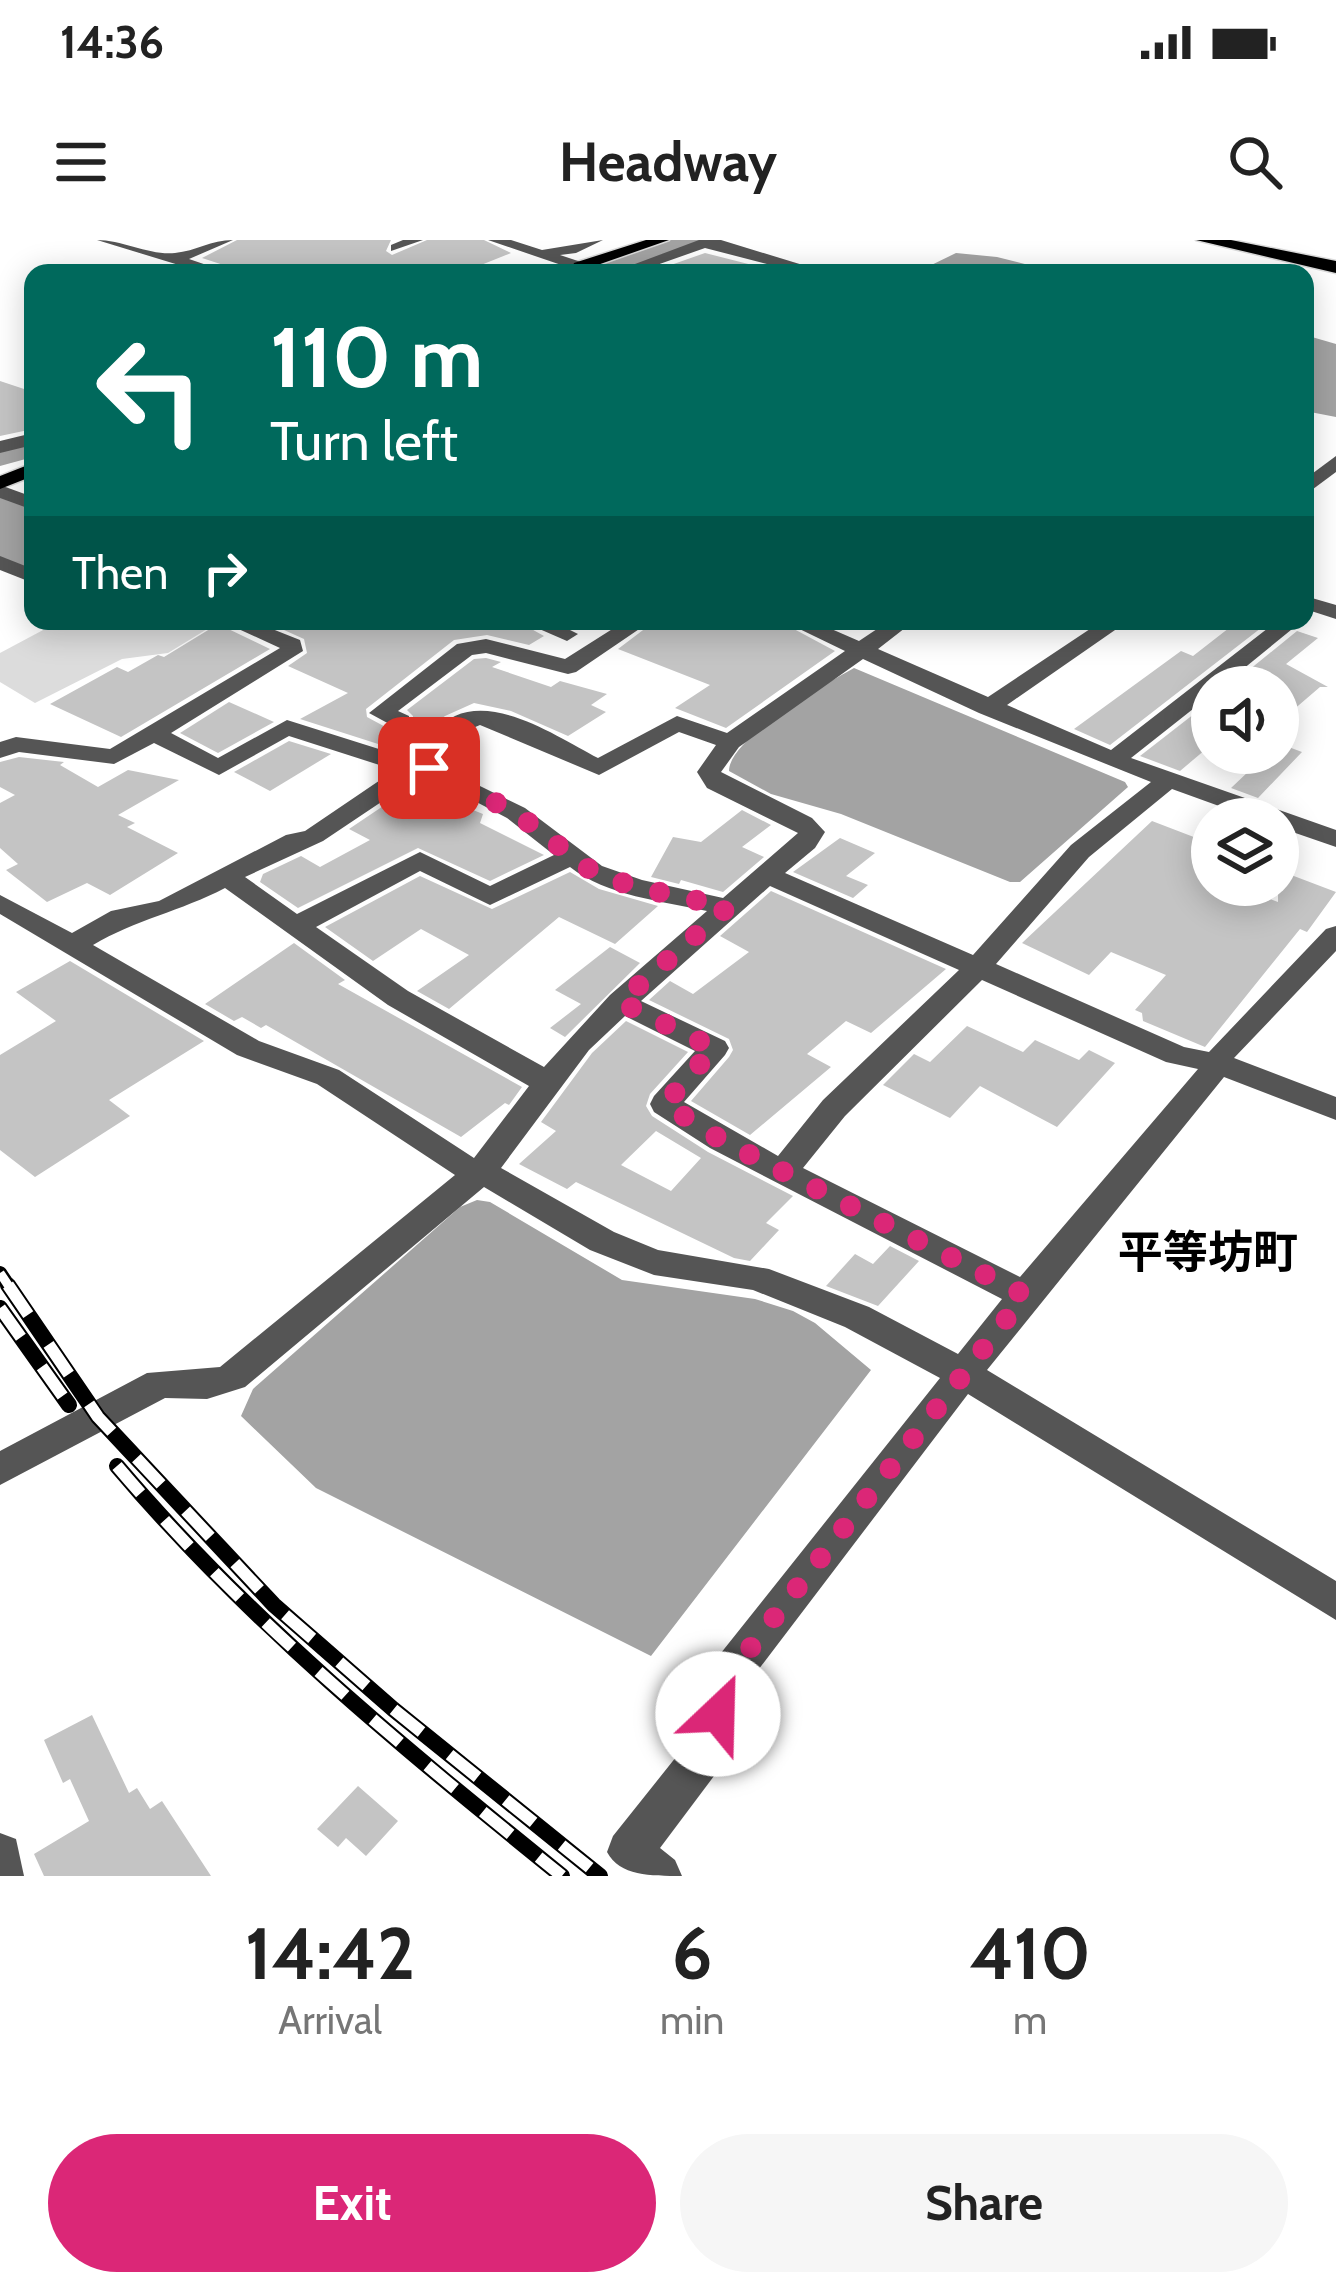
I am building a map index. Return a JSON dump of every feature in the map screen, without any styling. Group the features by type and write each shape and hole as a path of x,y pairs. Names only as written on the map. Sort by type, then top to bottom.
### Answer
{"highway":[{"path":"1204,240 1336,267"}],"main road":[{"path":"592,264 662,240"}],"street":[{"path":"104,240 191,264"},
{"path":"174,259 226,240"},
{"path":"397,248 416,240"},
{"path":"495,240 571,250 596,240"},
{"path":"646,264 710,242 789,264"},
{"path":"535,247 568,264"},
{"path":"626,252 655,261"},
{"path":"0,751 16,743 114,758 158,736 292,652 292,645 258,630"},
{"path":"269,634 276,630"},
{"path":"556,630 567,634"},
{"path":"401,721 381,713 465,649 486,646 568,667 626,630"},
{"path":"813,630 1113,760 1336,839"},
{"path":"0,1468 160,1383 207,1384 232,1377 481,1172 578,1042 812,832 803,823 716,783 709,772 730,742 888,630"},
{"path":"986,708 1103,630"},
{"path":"1113,760 1277,630"},
{"path":"71,946 121,917 167,907 314,836 468,719 500,722 599,768 677,723 730,742"},
{"path":"158,736 219,768 287,727 429,768 516,813 593,872 635,887 728,907"},
{"path":"783,1172 834,1108 977,968 1080,851 1167,781"},
{"path":"294,928 420,860 490,897 572,856"},
{"path":"768,875 1177,1055 1220,1064 1336,1109"},
{"path":"226,877 398,998 546,1082"},
{"path":"0,903 248,1048 328,1077 458,1164 481,1172 602,1241 654,1262 758,1278 857,1317 966,1376 1336,1602"},
{"path":"658,1876 628,1852 712,1746 724,1682 1025,1295 1220,1064 1225,1049 1336,935"},
{"path":"620,1002 714,1048 665,1104 721,1140 1025,1295"},
{"path":"0,1855 1,1876"}],"shaded area":[{"path":"956,253 1025,264 933,264"},
{"path":"1314,338 1336,344 1336,417 1314,413"},
{"path":"0,497 24,504 24,569 0,558"},
{"path":"43,630 206,630 168,653 122,659 35,703 0,682 0,653"},
{"path":"854,668 1128,787 1020,882 1010,882 841,814 771,794 729,771 733,758 761,728"},
{"path":"477,1200 490,1202 622,1280 755,1299 793,1311 815,1323 871,1370 651,1656 316,1488 241,1416 253,1389 460,1207"}],"building":[{"path":"237,240 391,240 386,251 392,255 427,240 484,240 511,253 484,264 220,264 202,258"},
{"path":"705,253 748,264 674,264"},
{"path":"0,381 24,389 24,431 0,436"},
{"path":"208,630 230,630 270,649 121,737 50,704 117,667 128,672 158,655 164,657"},
{"path":"284,630 533,630 544,636 529,645 487,635 454,640 366,709 367,717 391,730 412,729 413,716 407,710 474,659 501,662 492,667 551,687 560,681 607,694 591,705 606,712 568,736 511,711 474,703 445,716 400,751 300,719 348,693 288,666 307,653 304,639"},
{"path":"643,630 796,630 835,651 726,728 675,708 710,685 618,649"},
{"path":"1226,630 1258,630 1212,666 1191,666 1191,682 1110,745 1074,729 1181,651 1193,656"},
{"path":"1297,631 1318,638 1286,664 1290,666 1254,666"},
{"path":"1299,671 1328,687 1320,687 1299,705"},
{"path":"229,702 274,722 218,753 180,733"},
{"path":"1191,716 1191,762 1180,771 1140,756"},
{"path":"289,741 331,754 270,791 234,772"},
{"path":"19,757 64,762 60,765 98,787 128,770 179,780 118,815 135,823 127,827 178,853 110,895 87,883 47,902 6,870 18,864 0,848 0,803 15,795 0,787 0,762"},
{"path":"1246,774 1281,774 1258,798 1231,788"},
{"path":"413,786 483,814 480,823 544,855 490,881 418,848 298,908 260,882 263,874 301,856 320,867 370,840 349,829"},
{"path":"742,810 771,825 742,847 764,857 723,892 651,877 673,837 701,842"},
{"path":"1152,821 1191,836 1191,906 1299,906 1299,878 1336,892 1307,932 1300,929 1205,1047 1143,1021 1142,1013 1135,1010 1166,975 1111,952 1089,975 1022,943"},
{"path":"840,838 875,853 846,876 868,885 853,898 793,872"},
{"path":"570,872 599,889 658,906 615,944 559,917 449,1009 417,991 469,955 421,929 373,961 325,927 420,876 492,909"},
{"path":"771,891 946,969 871,1033 846,1021 807,1054 831,1067 750,1135 691,1101 729,1057 733,1050 729,1039 649,1000 670,981 693,994 749,952 720,936"},
{"path":"294,943 345,980 338,984 522,1087 509,1105 505,1103 461,1137 266,1025 261,1028 242,1017 234,1021 205,1004"},
{"path":"610,947 640,963 565,1037 550,1028 581,1004 555,990"},
{"path":"70,961 204,1041 109,1100 130,1116 35,1177 0,1150 0,1055 56,1021 16,992"},
{"path":"626,1021 688,1052 650,1094 646,1106 652,1116 708,1152 793,1196 766,1223 779,1230 750,1261 734,1258 576,1182 567,1189 519,1164 556,1131 541,1122 592,1053","holes":["656,1131 701,1158 671,1191 621,1165"]},
{"path":"967,1026 1023,1052 1035,1040 1079,1060 1089,1050 1115,1063 1057,1127 980,1086 950,1118 883,1085 914,1054 930,1062"},
{"path":"890,1246 919,1261 878,1306 826,1286 855,1254 873,1264"},
{"path":"92,1715 129,1793 137,1788 150,1809 162,1801 211,1876 44,1876 34,1854 89,1821 70,1779 63,1783 44,1740"},
{"path":"358,1786 398,1821 366,1856 346,1838 338,1847 317,1829"}],"waterway":[{"path":"612,264 690,240"},
{"path":"0,456 24,449"}],"railway":[{"path":"0,1273 8,1285"},
{"path":"8,1285 98,1417 274,1605 393,1709 600,1876"},
{"path":"0,1308 69,1405"},
{"path":"117,1466 274,1631 562,1876"}],"district":[{"name":"平等坊町","path":"1208,1252"}],"route":[{"path":"429,768 516,813 593,872 635,887 728,907 620,1002 714,1048 665,1104 721,1140 1025,1295 724,1682 718,1714"}]}
